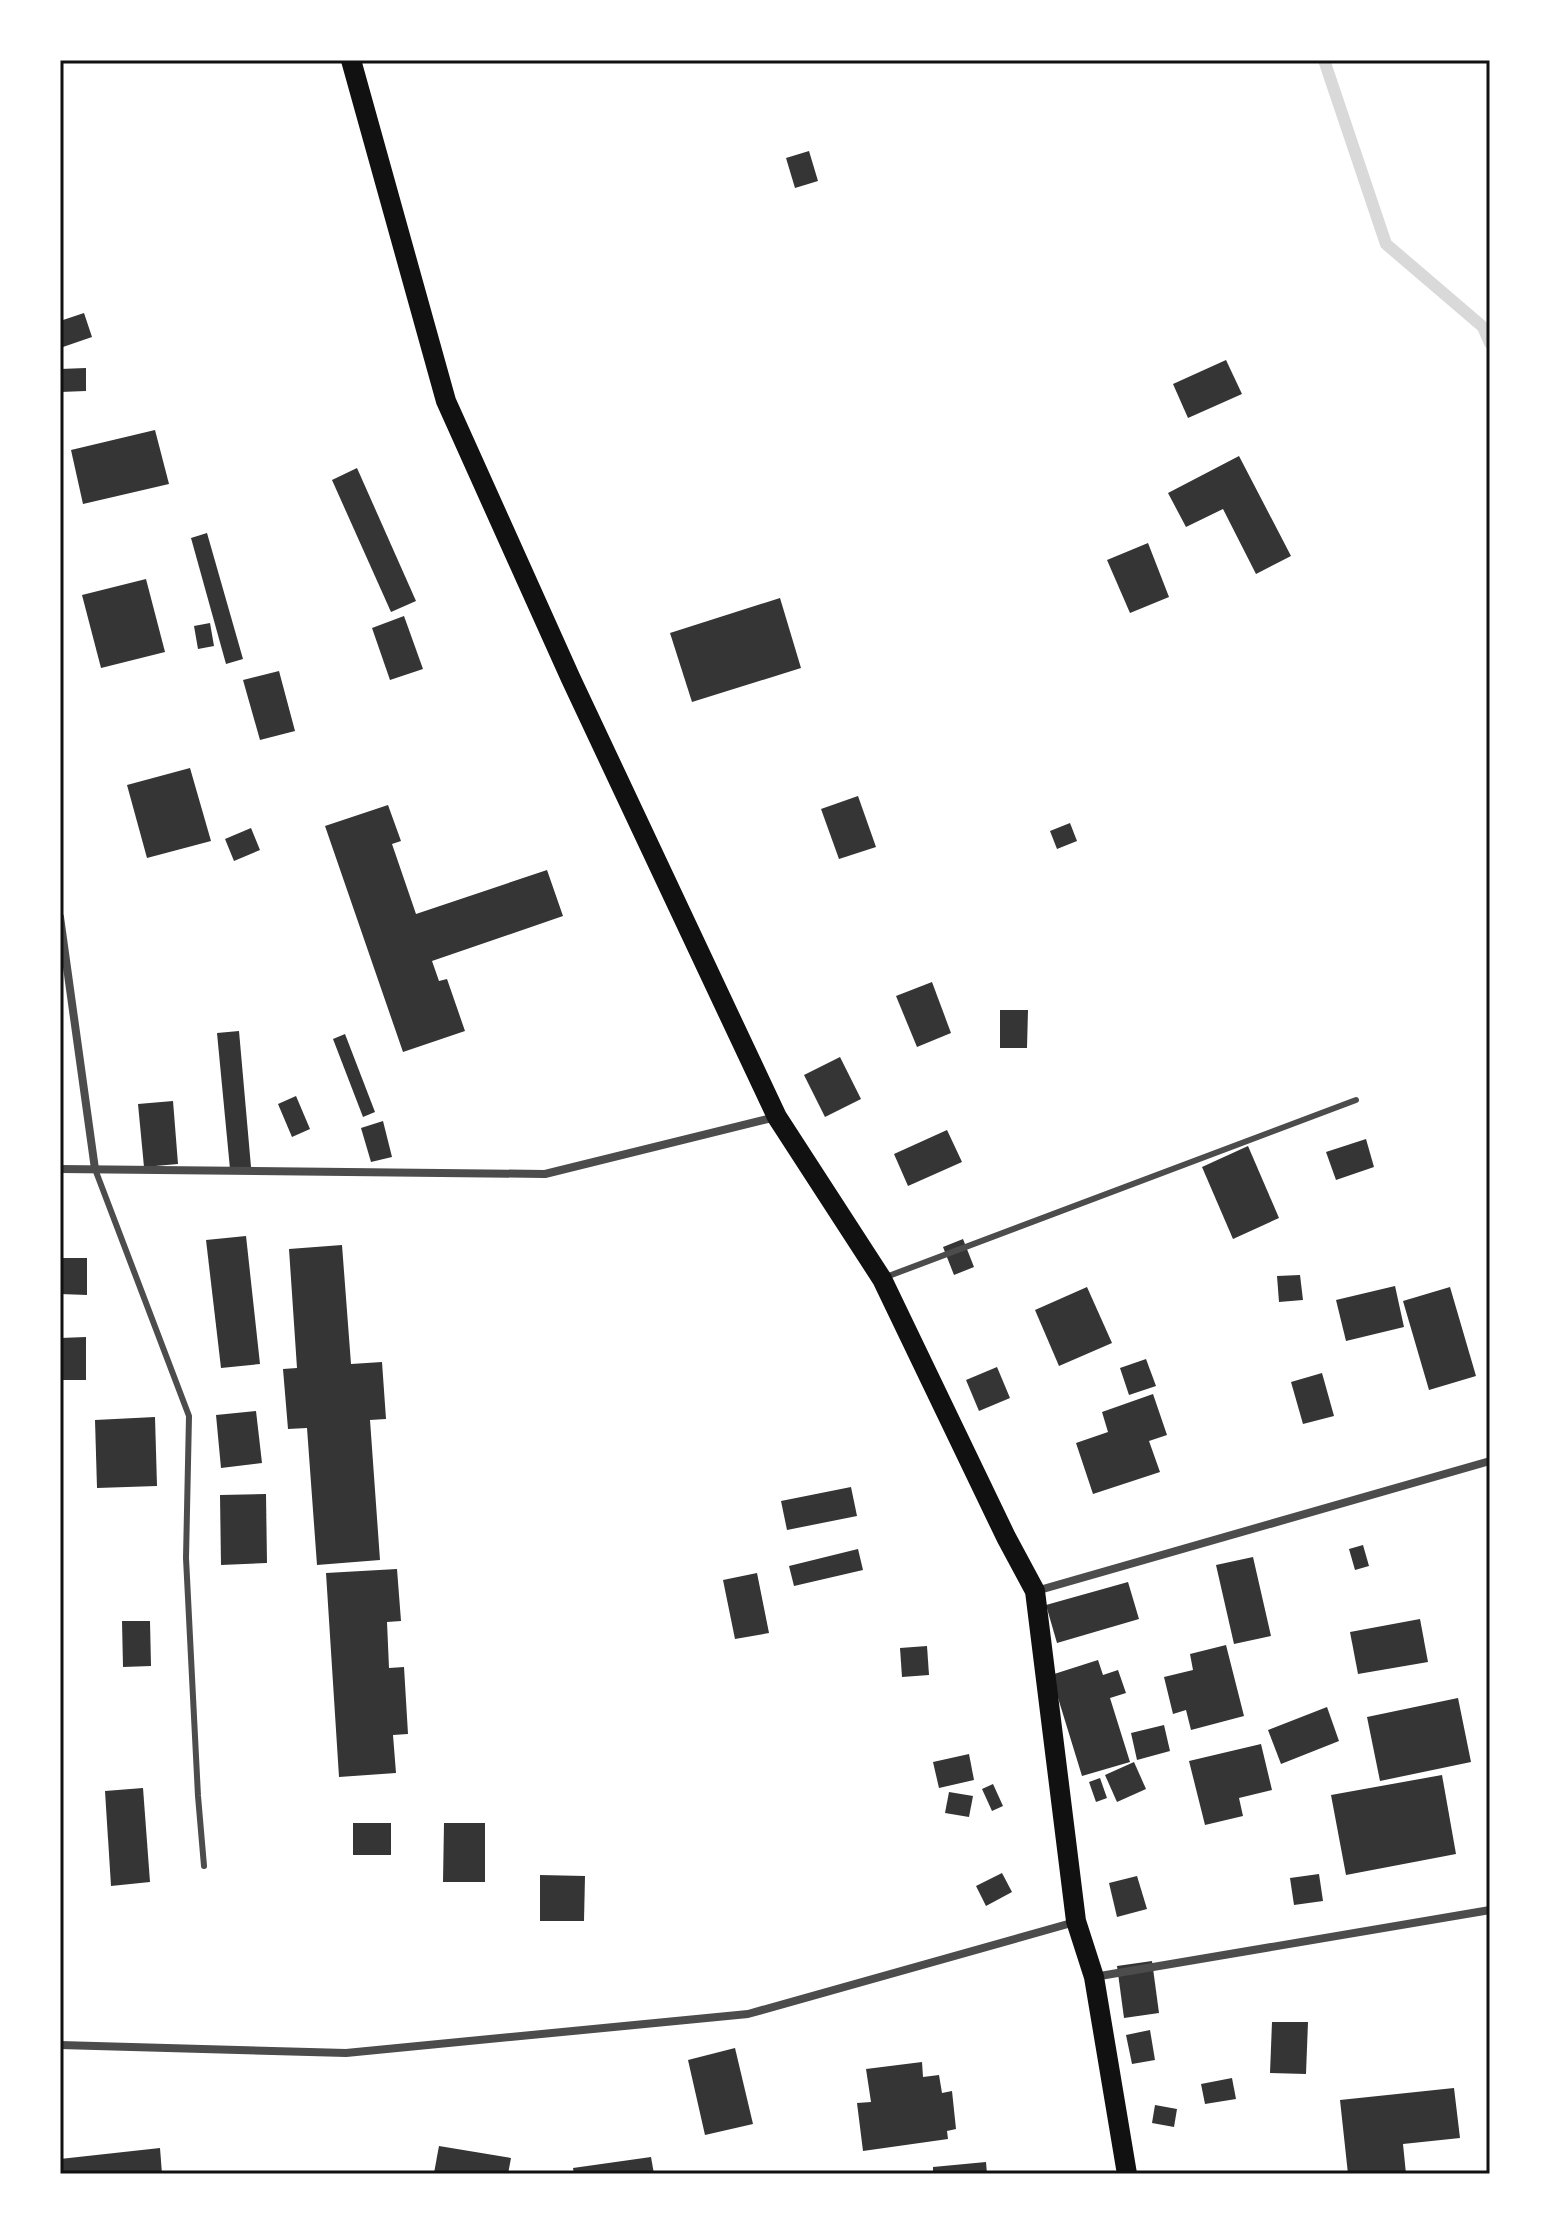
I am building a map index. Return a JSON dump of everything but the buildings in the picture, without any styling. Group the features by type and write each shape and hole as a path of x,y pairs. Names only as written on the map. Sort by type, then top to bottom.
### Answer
{"main road":[{"path":"351,60 446,401 571,679 777,1117 882,1279 1035,1591 1076,1921 1094,1977 1127,2174"}],"street":[{"path":"60,917 95,1169"},
{"path":"60,1169 545,1174 777,1117"},
{"path":"1035,1591 1490,1461"},
{"path":"1094,1977 1490,1910"},
{"path":"60,2045 346,2053 748,2014 1076,1921"}],"lane":[{"path":"882,1279 1356,1100"},
{"path":"95,1169 189,1416 186,1558 204,1866"}],"waterway":[{"path":"1324,60 1386,244 1483,327 1490,343"}]}
